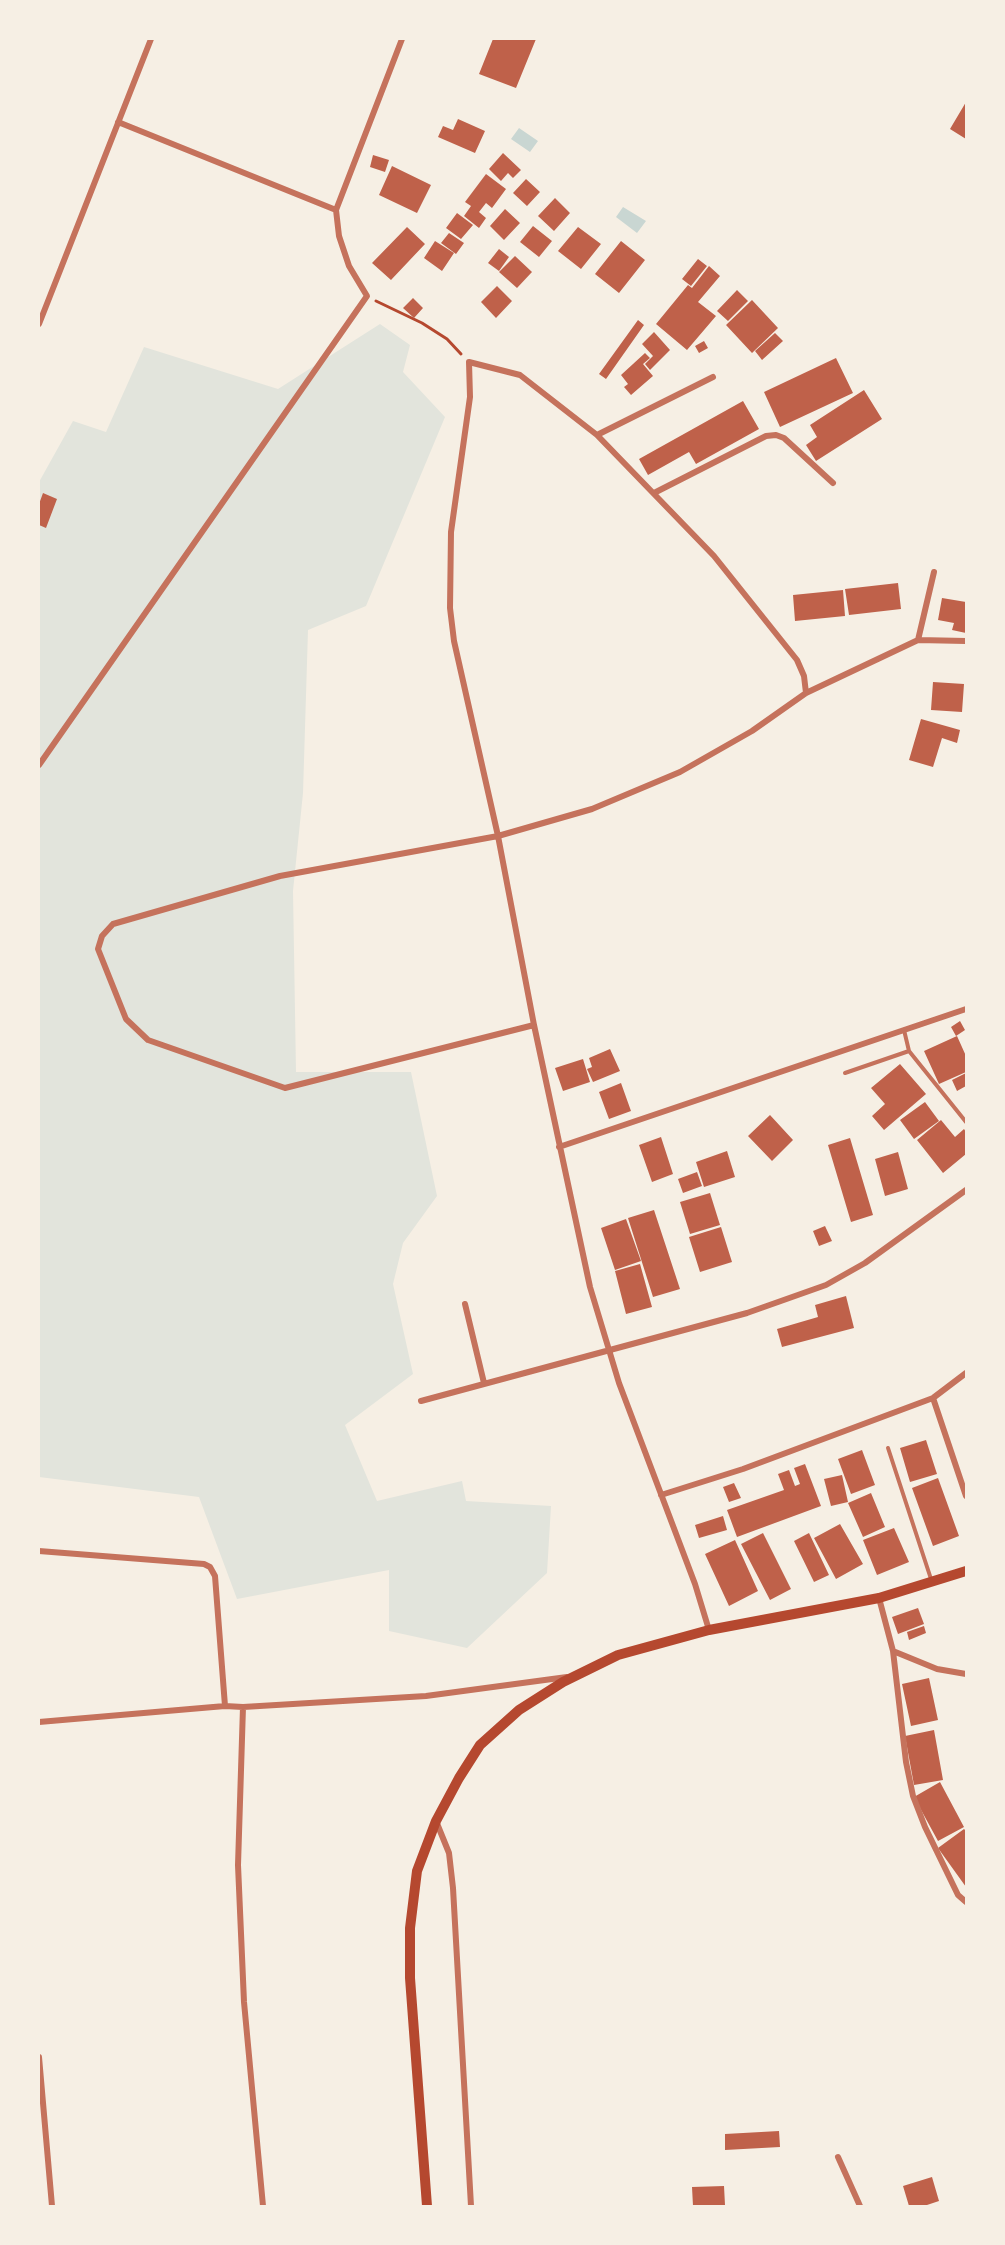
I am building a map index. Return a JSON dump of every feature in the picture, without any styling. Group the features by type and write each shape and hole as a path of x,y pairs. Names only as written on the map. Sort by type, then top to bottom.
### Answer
{"main road":[{"path":"427,2206 410,1978 410,1928 417,1871 436,1821 480,1745 519,1710 577,1675 618,1655 709,1630 879,1598 966,1571"}],"street":[{"path":"39,324 151,39"},
{"path":"39,765 367,296 349,266 339,236 336,210 402,39"},
{"path":"118,122 336,210"},
{"path":"709,1630 695,1584 618,1383 590,1287 559,1147 498,837 454,641 450,608 452,532 470,397 469,362 520,375 597,435 714,556 797,660 804,676 806,693"},
{"path":"597,435 713,376"},
{"path":"654,493 766,436 776,435 784,438 833,483"},
{"path":"918,640 934,573"},
{"path":"534,1024 285,1088 148,1040 126,1019 98,949 102,936 113,924 280,876 498,837 592,809 681,772 752,731 806,693 918,640 966,641"},
{"path":"559,1147 966,1009"},
{"path":"421,1401 747,1312 826,1285 866,1263 966,1190"},
{"path":"465,1304 484,1383"},
{"path":"661,1495 742,1469 933,1398 966,1373"},
{"path":"933,1398 966,1496"},
{"path":"39,1551 204,1564 210,1567 215,1576 225,1706"},
{"path":"879,1598 893,1651 906,1762 913,1796 925,1827 958,1895 966,1902"},
{"path":"893,1651 937,1669 966,1674"},
{"path":"39,1722 225,1706 243,1707 426,1696 577,1675"},
{"path":"243,1707 238,1864 244,2002 263,2206"},
{"path":"436,1821 449,1853 453,1888 471,2206"},
{"path":"39,2057 52,2206"},
{"path":"838,2157 860,2206"}],"lane":[{"path":"904,1030 909,1051 966,1122"},
{"path":"845,1073 909,1051"},
{"path":"888,1448 932,1582"}],"path":[{"path":"367,296 422,323 447,339 469,362"}],"shaded area":[{"path":"519,128 538,141 530,152 511,139"},
{"path":"623,207 646,221 637,233 616,217"},
{"path":"380,324 410,345 403,372 445,417 366,606 308,630 303,793 293,891 296,1072 411,1072 437,1196 403,1243 393,1284 413,1374 345,1425 377,1501 462,1481 466,1501 551,1506 547,1573 467,1648 389,1631 389,1570 237,1599 199,1497 39,1477 39,482 73,421 106,432 144,347 278,389"}],"building":[{"path":"493,39 536,39 516,88 479,74"},
{"path":"966,102 966,139 950,129"},
{"path":"458,119 485,131 475,153 438,137 443,126 453,130"},
{"path":"503,153 521,170 513,178 508,173 501,181 489,169"},
{"path":"373,155 389,160 385,172 370,167"},
{"path":"392,166 431,185 417,213 379,195"},
{"path":"486,174 506,189 492,208 486,203 479,212 486,218 479,228 464,216 471,206 465,202"},
{"path":"526,179 540,192 527,206 513,193"},
{"path":"555,198 570,213 554,231 538,216"},
{"path":"505,209 520,223 504,240 490,226"},
{"path":"457,213 473,225 461,239 446,228"},
{"path":"533,226 552,241 539,257 520,242"},
{"path":"407,227 425,244 391,280 372,263"},
{"path":"578,227 601,244 581,269 558,251"},
{"path":"449,233 464,243 456,254 441,243"},
{"path":"435,241 454,253 442,271 424,258"},
{"path":"621,241 645,260 619,293 595,274"},
{"path":"499,249 509,257 499,271 488,263"},
{"path":"515,256 532,272 517,288 499,272"},
{"path":"698,259 707,266 691,286 682,279"},
{"path":"709,266 720,276 698,302 716,316 687,350 656,324 688,285 692,288"},
{"path":"497,286 512,301 496,318 481,302"},
{"path":"737,290 748,301 728,321 717,311"},
{"path":"413,298 423,308 414,318 403,308"},
{"path":"752,300 778,328 752,353 726,325"},
{"path":"638,320 644,325 606,379 599,374"},
{"path":"654,332 670,350 650,370 645,364 653,356 642,344"},
{"path":"775,333 783,341 762,360 755,351"},
{"path":"704,341 708,348 699,353 695,346"},
{"path":"645,353 650,358 643,364 653,376 631,395 624,387 628,384 621,375"},
{"path":"836,358 853,393 780,427 764,392"},
{"path":"864,390 882,419 816,461 806,445 817,437 810,425"},
{"path":"743,401 759,429 696,464 689,452 648,475 639,459"},
{"path":"43,493 57,499 46,528 39,525 39,504"},
{"path":"898,583 901,609 849,615 845,589"},
{"path":"843,590 845,616 795,621 793,595"},
{"path":"942,598 966,602 966,633 952,630 954,623 938,620"},
{"path":"933,682 964,684 962,712 931,710"},
{"path":"921,719 960,730 957,743 942,738 933,767 909,760"},
{"path":"960,1021 965,1030 956,1036 951,1027"},
{"path":"957,1036 966,1056 966,1072 939,1084 924,1051"},
{"path":"610,1049 620,1071 593,1082 587,1069 592,1067 589,1058"},
{"path":"583,1059 590,1082 563,1091 555,1068"},
{"path":"900,1064 926,1094 884,1130 872,1116 885,1104 871,1088"},
{"path":"966,1073 966,1086 957,1091 952,1080"},
{"path":"621,1083 631,1111 609,1119 599,1092"},
{"path":"925,1102 939,1121 914,1139 900,1120"},
{"path":"770,1115 793,1140 772,1161 748,1136"},
{"path":"941,1120 955,1137 964,1129 966,1132 966,1154 943,1173 917,1140"},
{"path":"661,1137 673,1174 652,1182 639,1145"},
{"path":"850,1138 873,1215 851,1222 828,1145"},
{"path":"727,1151 735,1177 704,1187 696,1162"},
{"path":"898,1152 908,1189 885,1196 875,1159"},
{"path":"697,1172 702,1186 683,1193 678,1179"},
{"path":"710,1193 720,1225 690,1234 680,1202"},
{"path":"654,1210 680,1289 653,1297 628,1218"},
{"path":"626,1219 641,1261 615,1270 601,1228"},
{"path":"825,1226 832,1241 819,1246 813,1231"},
{"path":"721,1227 732,1262 700,1272 689,1237"},
{"path":"640,1264 652,1307 626,1314 615,1271"},
{"path":"846,1296 854,1328 782,1347 777,1329 818,1317 815,1305"},
{"path":"926,1440 937,1474 910,1482 900,1448"},
{"path":"862,1450 875,1485 851,1494 838,1459"},
{"path":"805,1464 821,1506 737,1537 727,1510 784,1490 778,1474 789,1470 795,1486 800,1484 794,1468"},
{"path":"842,1475 848,1502 831,1506 824,1479"},
{"path":"938,1478 959,1536 933,1546 912,1488"},
{"path":"734,1483 741,1498 729,1502 723,1487"},
{"path":"871,1493 885,1527 863,1537 848,1503"},
{"path":"723,1516 727,1530 699,1538 695,1525"},
{"path":"840,1524 863,1564 836,1579 814,1538"},
{"path":"894,1528 909,1562 877,1575 863,1540"},
{"path":"763,1533 791,1589 770,1600 741,1544"},
{"path":"809,1533 829,1575 814,1582 794,1541"},
{"path":"735,1540 758,1591 729,1606 705,1554"},
{"path":"918,1608 924,1624 898,1634 892,1617"},
{"path":"924,1626 926,1633 909,1640 907,1632"},
{"path":"929,1678 938,1720 911,1726 902,1684"},
{"path":"934,1730 943,1780 914,1785 905,1736"},
{"path":"940,1782 964,1827 938,1841 914,1797"},
{"path":"964,1829 966,1831 966,1887 938,1848"},
{"path":"779,2131 780,2147 725,2150 725,2134"},
{"path":"932,2177 939,2201 924,2206 909,2206 903,2186"},
{"path":"724,2186 725,2205 693,2206 692,2187"}]}
